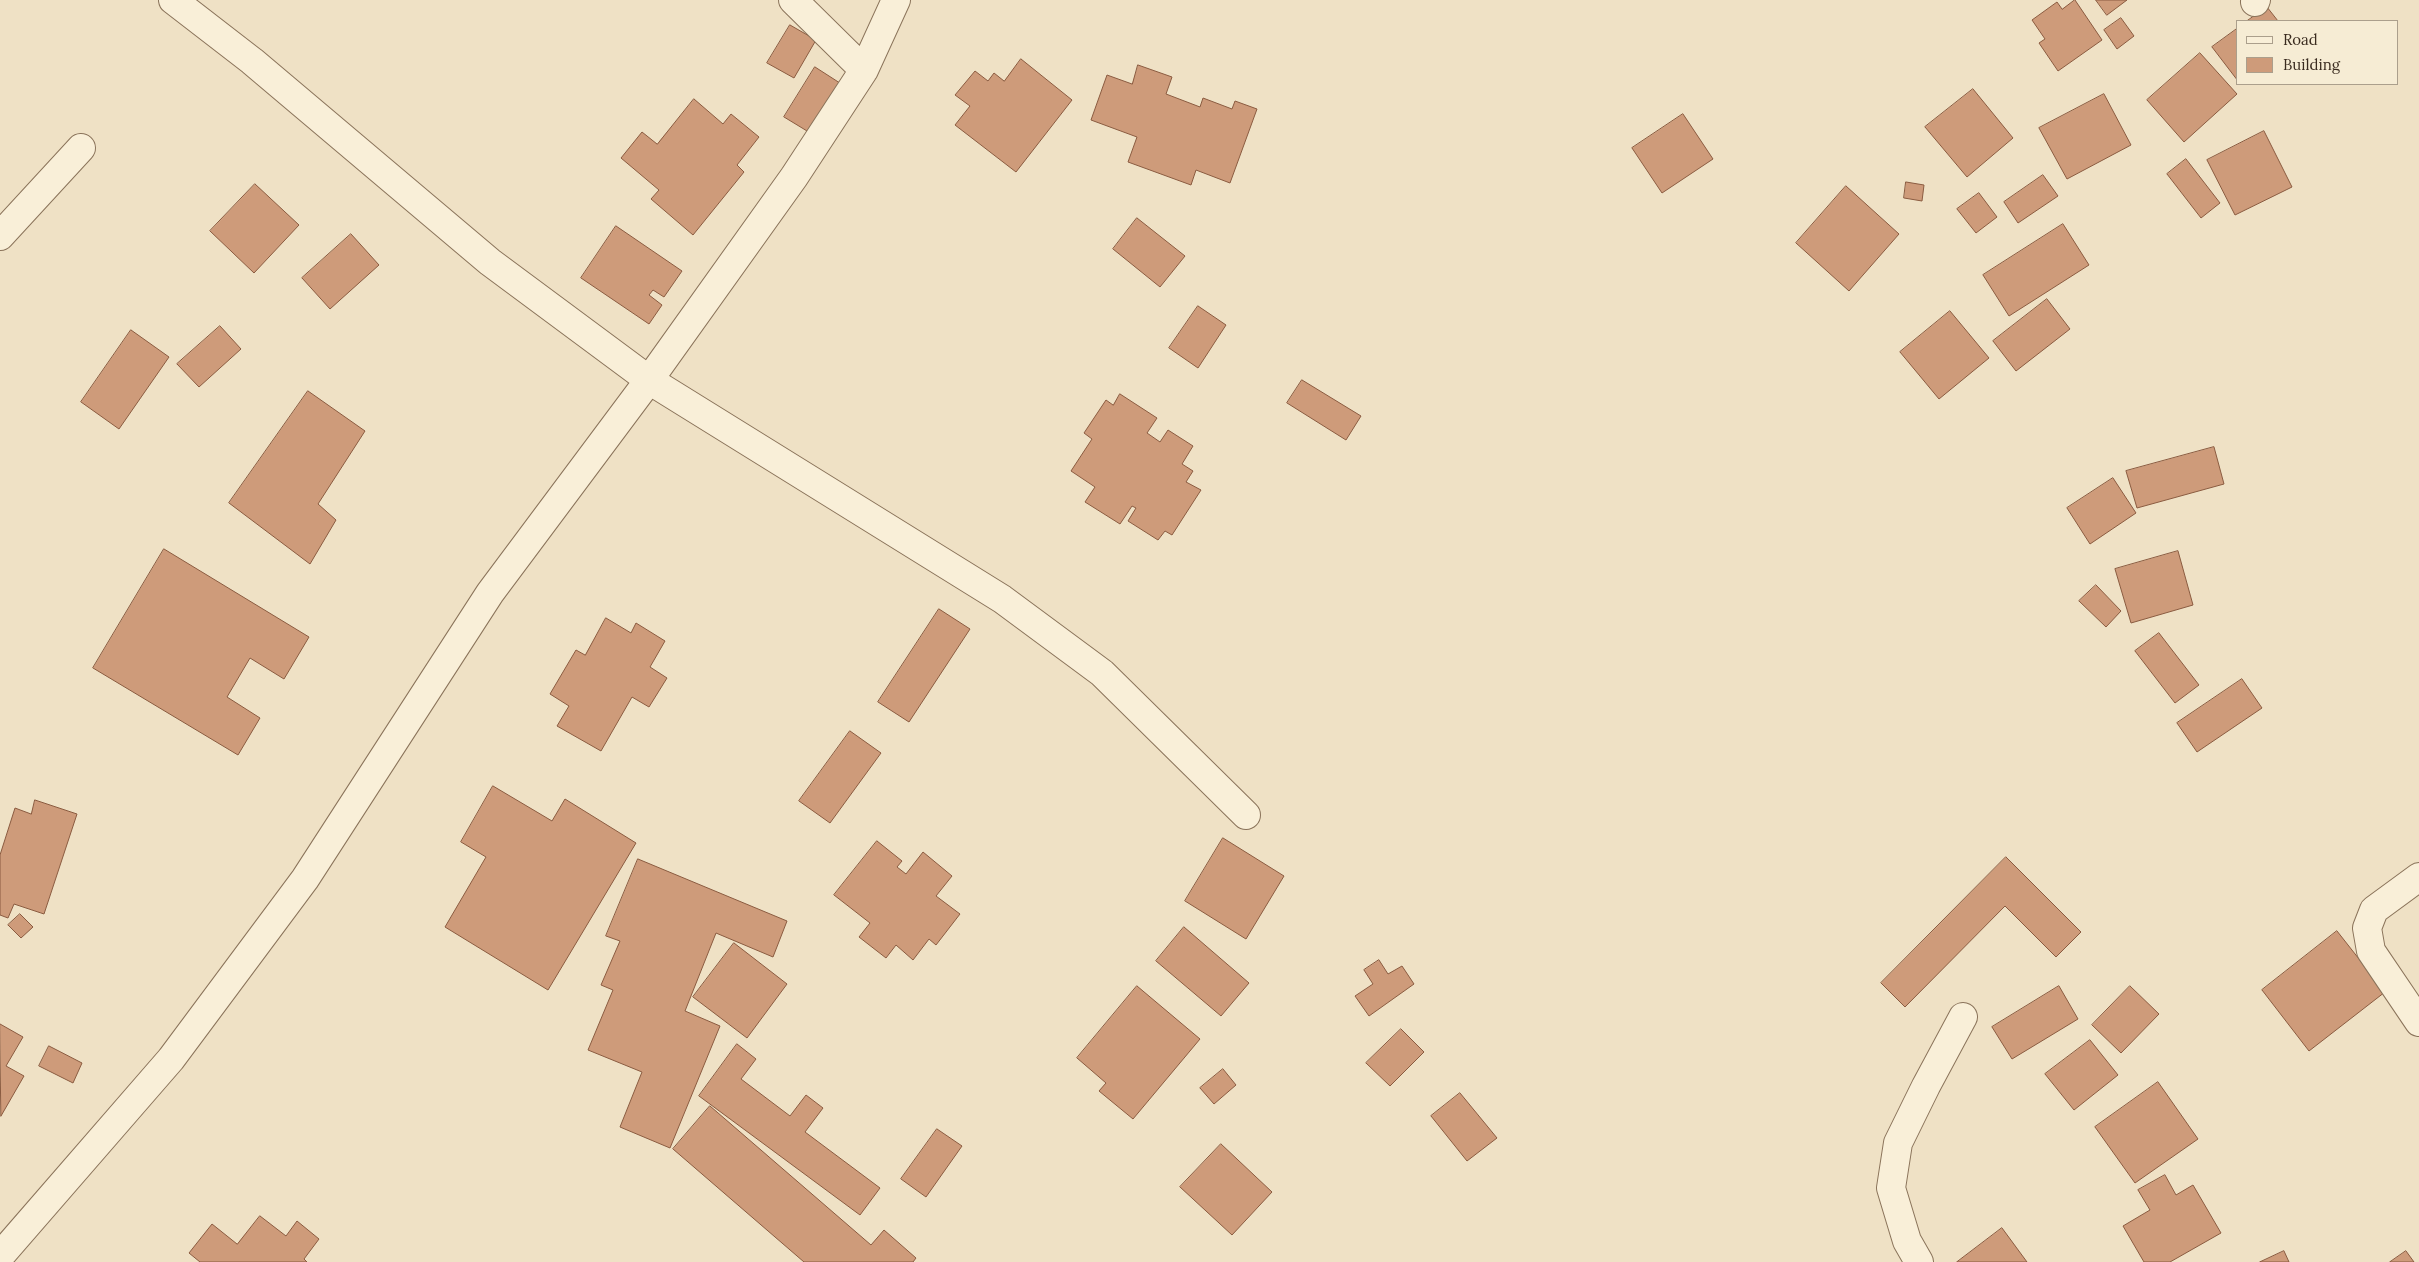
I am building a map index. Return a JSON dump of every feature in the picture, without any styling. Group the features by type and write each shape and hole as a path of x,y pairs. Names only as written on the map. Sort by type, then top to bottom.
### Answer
{"street":[{"path":"173,0 252,61 490,262 649,380 1002,599 1102,673 1246,815"},
{"path":"793,0 864,70"},
{"path":"0,1256 171,1058 305,879 490,592 649,380 794,178 864,70 896,0"},
{"path":"0,236 81,148"},
{"path":"2419,877 2374,910 2367,928 2371,951 2419,1022"},
{"path":"1919,1262 1907,1241 1891,1188 1898,1143 1963,1017"}],"building":[{"path":"2075,0 2102,40 2058,71 2039,43 2045,39 2032,20 2057,2 2062,9"},
{"path":"2096,0 2127,0 2107,15"},
{"path":"2267,7 2277,20 2248,20"},
{"path":"2121,18 2134,36 2117,49 2104,30"},
{"path":"790,25 816,40 794,78 767,63"},
{"path":"2236,29 2236,78 2212,47"},
{"path":"2200,53 2237,94 2184,142 2147,100"},
{"path":"1021,59 1072,100 1016,172 955,125 970,106 955,95 975,71 988,81 994,73 1004,81"},
{"path":"1138,65 1172,77 1166,94 1200,107 1203,98 1232,109 1235,101 1257,109 1230,183 1196,170 1191,185 1128,162 1137,137 1091,120 1107,75 1132,84"},
{"path":"815,67 843,85 812,134 784,117"},
{"path":"1973,89 2013,138 1967,177 1925,127"},
{"path":"2104,94 2131,145 2067,179 2039,128"},
{"path":"694,99 723,124 731,114 759,137 737,165 744,172 693,235 651,199 659,190 621,158 642,132 657,144"},
{"path":"1683,114 1713,159 1662,193 1632,148"},
{"path":"2264,131 2292,187 2235,215 2207,160"},
{"path":"2186,159 2220,203 2201,218 2167,174"},
{"path":"2043,175 2058,196 2018,223 2004,202"},
{"path":"1906,182 1924,185 1922,201 1904,198"},
{"path":"255,184 299,225 254,273 210,231"},
{"path":"1846,186 1899,234 1849,291 1796,243"},
{"path":"1979,193 1997,217 1976,233 1957,209"},
{"path":"1137,218 1185,256 1160,287 1113,249"},
{"path":"2063,224 2089,265 2009,316 1983,275"},
{"path":"616,226 682,271 664,297 653,290 649,295 662,305 649,324 581,278"},
{"path":"351,234 379,265 330,309 302,278"},
{"path":"2047,299 2070,329 2016,371 1993,341"},
{"path":"1198,306 1226,325 1198,368 1169,348"},
{"path":"1950,311 1989,358 1939,399 1900,352"},
{"path":"220,326 241,349 199,387 177,364"},
{"path":"131,330 169,357 119,429 81,402"},
{"path":"1302,380 1361,416 1346,440 1287,403"},
{"path":"308,391 365,431 318,504 336,520 310,564 229,503"},
{"path":"1120,394 1157,418 1147,433 1160,442 1168,430 1193,446 1182,464 1193,471 1186,482 1201,490 1172,535 1165,531 1158,540 1128,521 1136,508 1132,506 1120,524 1085,502 1095,487 1071,471 1092,439 1084,433 1106,400 1113,405"},
{"path":"2214,447 2224,484 2137,508 2126,471"},
{"path":"2113,478 2136,513 2090,544 2067,508"},
{"path":"164,549 309,637 284,679 250,658 227,697 260,718 238,755 93,668"},
{"path":"2178,551 2193,605 2131,623 2115,569"},
{"path":"2096,585 2121,611 2106,627 2079,601"},
{"path":"939,609 970,629 909,722 878,702"},
{"path":"606,618 631,633 636,623 665,641 650,667 667,678 649,707 632,697 601,751 557,726 569,706 550,694 576,650 585,655"},
{"path":"2159,633 2199,685 2175,703 2135,651"},
{"path":"2242,679 2262,708 2197,752 2177,723"},
{"path":"850,731 881,753 830,823 799,801"},
{"path":"493,786 552,821 565,799 636,843 548,990 445,927 486,857 461,842"},
{"path":"35,800 77,814 44,914 14,904 8,918 0,915 0,855 15,808 31,814"},
{"path":"1223,838 1284,876 1246,939 1185,901"},
{"path":"877,841 902,861 897,867 906,874 923,852 952,876 936,896 960,914 936,945 929,939 913,960 896,945 886,958 859,937 870,923 834,895"},
{"path":"2006,857 2081,932 2056,957 2005,906 1905,1007 1881,983"},
{"path":"638,859 787,921 773,957 716,933 685,1011 720,1026 670,1148 620,1127 642,1072 588,1050 613,990 601,985 620,941 606,936"},
{"path":"20,914 33,927 21,938 8,925"},
{"path":"1184,927 1249,983 1221,1016 1156,961"},
{"path":"2337,931 2385,992 2309,1051 2262,990"},
{"path":"734,943 787,984 747,1038 693,997"},
{"path":"1379,960 1388,974 1402,966 1414,984 1369,1016 1355,996 1373,984 1364,970"},
{"path":"1137,986 1200,1039 1133,1119 1099,1091 1106,1083 1077,1058"},
{"path":"2059,986 2078,1019 2012,1059 1992,1027"},
{"path":"2130,986 2159,1014 2121,1053 2092,1025"},
{"path":"0,1024 23,1037 6,1066 24,1076 1,1116"},
{"path":"1401,1029 1424,1052 1390,1086 1366,1063"},
{"path":"2090,1040 2118,1075 2074,1110 2045,1074"},
{"path":"737,1044 756,1059 741,1079 790,1116 806,1095 823,1108 805,1132 880,1188 860,1215 699,1096"},
{"path":"49,1046 82,1063 73,1083 39,1066"},
{"path":"1223,1069 1236,1085 1214,1104 1200,1088"},
{"path":"2158,1082 2198,1139 2135,1183 2095,1127"},
{"path":"1460,1093 1497,1138 1467,1161 1431,1116"},
{"path":"710,1106 871,1245 884,1230 916,1258 913,1262 804,1262 673,1149"},
{"path":"937,1129 962,1146 926,1197 901,1179"},
{"path":"1221,1144 1272,1192 1232,1235 1180,1187"},
{"path":"2165,1175 2176,1195 2193,1185 2221,1233 2170,1262 2144,1262 2123,1226 2150,1210 2138,1190"},
{"path":"260,1216 286,1236 297,1221 319,1239 304,1259 307,1262 200,1262 189,1253 212,1224 237,1244"},
{"path":"2002,1228 2027,1262 1957,1262"},
{"path":"2284,1251 2289,1262 2260,1262"},
{"path":"2406,1251 2414,1262 2390,1262"}]}
